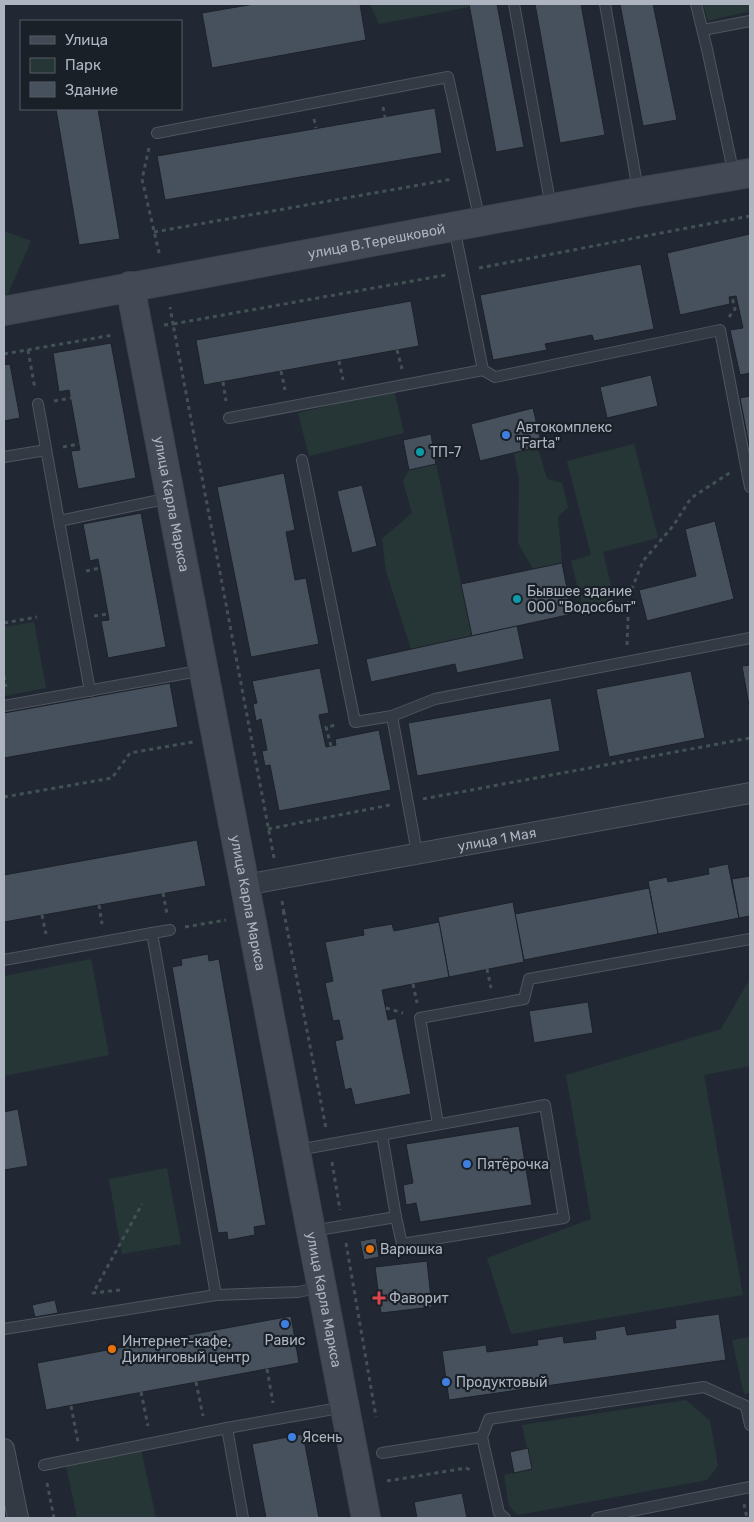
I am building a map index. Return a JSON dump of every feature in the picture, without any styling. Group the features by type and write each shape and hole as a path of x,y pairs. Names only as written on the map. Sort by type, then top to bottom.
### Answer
{"main road":[{"name":"улица В.Терешковой","path":"4,311 130,286 742,174"},
{"name":"улица Карла Маркса","path":"130,286 245,885 240,919 296,1151 366,1518"}],"street":[{"name":"улица 1 Мая","path":"245,885 750,794"},
{"path":"4,1449 18,1518"}],"lane":[{"path":"514,4 552,208"},
{"path":"605,4 638,192"},
{"path":"696,4 742,174"},
{"path":"702,30 750,21"},
{"path":"157,133 448,78 480,222"},
{"path":"454,226 484,370"},
{"path":"229,418 484,370 495,377 720,330 750,487"},
{"path":"38,404 90,691"},
{"path":"4,457 46,450"},
{"path":"302,460 355,722 392,716 435,699 750,638"},
{"path":"59,521 171,498"},
{"path":"4,706 205,670"},
{"path":"392,716 417,853"},
{"path":"4,960 170,930"},
{"path":"152,933 216,1295"},
{"path":"438,1124 420,1018 524,998 530,979 750,939"},
{"path":"296,1151 329,1144 545,1105 564,1218 402,1244 382,1135"},
{"path":"311,1231 396,1217"},
{"path":"4,1329 216,1295 298,1292 322,1287"},
{"path":"505,1518 499,1513 482,1437 489,1419 704,1387 746,1406 750,1425"},
{"path":"44,1465 206,1432 345,1407"},
{"path":"227,1428 243,1518"},
{"path":"382,1453 482,1437"},
{"path":"596,1518 750,1487"}],"path":[{"path":"154,232 460,178"},
{"path":"4,354 119,334"},
{"path":"28,350 38,404"},
{"path":"626,663 629,596 644,561 673,526 691,498 746,462"},
{"path":"4,623 37,618"},
{"path":"331,746 326,727 355,722"},
{"path":"268,829 750,738"},
{"path":"4,798 112,778 130,753 195,742"},
{"path":"170,930 284,912 329,1144 388,1490"},
{"path":"121,1290 93,1293 142,1204"},
{"path":"267,1369 277,1419"},
{"path":"196,1382 206,1432"},
{"path":"141,1392 152,1443"},
{"path":"71,1406 81,1457"},
{"path":"44,1465 54,1518"},
{"path":"387,1481 466,1468 474,1472"},
{"path":"743,1499 747,1518"}],"green space":[{"path":"370,4 469,4 469,7 379,24"},
{"path":"703,4 750,4 750,11 708,21"},
{"path":"4,231 31,241 7,296 4,297"},
{"path":"394,390 404,433 309,456 298,413"},
{"path":"634,444 658,538 603,552 616,608 585,616 571,561 591,555 567,461"},
{"path":"538,448 547,479 562,483 568,507 558,517 562,563 533,569 518,543 519,480 514,453"},
{"path":"436,464 472,636 411,649 386,571 382,539 412,513 403,481 409,470"},
{"path":"34,622 46,688 4,696 4,627"},
{"path":"91,959 109,1055 4,1076 4,976"},
{"path":"750,979 750,1066 704,1075 743,1295 511,1334 487,1258 591,1219 566,1075 721,1029"},
{"path":"167,1168 181,1244 122,1254 109,1179"},
{"path":"750,1337 750,1393 744,1394 732,1340"},
{"path":"686,1400 710,1421 718,1466 707,1480 518,1515 509,1506 504,1475 532,1469 522,1425"},
{"path":"141,1449 156,1518 77,1518 66,1465"}],"building":[{"path":"254,4 360,4 366,40 212,68 202,13"},
{"path":"469,4 497,4 524,147 496,152"},
{"path":"535,4 581,4 605,135 560,143"},
{"path":"620,4 653,4 677,120 643,126"},
{"path":"435,108 442,153 165,200 157,156"},
{"path":"56,110 98,110 120,239 79,245"},
{"path":"750,234 750,373 740,375 730,330 743,328 736,296 729,297 730,304 680,315 667,253"},
{"path":"641,264 654,329 594,341 592,335 545,344 547,350 493,360 480,295"},
{"path":"411,301 419,346 204,385 196,340"},
{"path":"111,343 136,478 78,489 71,451 80,450 69,390 59,392 53,353"},
{"path":"10,364 20,418 4,421 4,365"},
{"path":"651,375 658,406 607,418 600,387"},
{"path":"750,396 750,450 740,398"},
{"name":"Автокомплекс \"Farta\"","path":"533,408 542,446 480,461 471,424"},
{"name":"ТП-7","path":"431,434 436,464 409,470 403,440"},
{"path":"284,473 295,530 286,532 295,580 306,578 319,644 251,657 217,487"},
{"path":"362,485 377,546 352,553 337,491"},
{"path":"141,513 166,647 108,658 101,621 109,620 98,559 90,561 83,524"},
{"path":"715,521 734,599 647,621 639,590 696,576 685,529"},
{"name":"Бывшее здание ООО \"Водосбыт\"","path":"562,563 572,614 472,636 461,584"},
{"path":"517,626 524,659 457,673 455,664 371,682 366,659"},
{"path":"750,665 750,711 742,666"},
{"path":"320,668 329,713 319,715 326,747 336,745 335,739 379,730 391,790 279,811 270,765 265,766 262,751 267,750 261,719 256,721 253,704 257,703 252,681"},
{"path":"691,671 705,738 609,757 596,689"},
{"path":"170,683 178,727 4,758 4,713"},
{"path":"551,698 560,751 417,776 408,723"},
{"path":"197,840 206,886 4,922 4,875"},
{"path":"728,864 739,918 658,934 648,881 667,877 668,882 709,874 708,868"},
{"path":"750,876 750,916 739,918 732,879"},
{"path":"649,888 658,934 524,960 515,914"},
{"path":"513,902 524,962 449,977 438,917"},
{"path":"439,922 449,977 382,990 388,1020 396,1018 411,1094 355,1105 351,1088 345,1090 335,1041 343,1039 339,1020 333,1021 325,983 333,981 325,942 364,935 363,929 392,924 394,931"},
{"path":"208,954 209,961 219,959 266,1225 254,1227 255,1235 228,1240 227,1232 218,1233 172,967 182,965 181,959"},
{"path":"588,1002 593,1033 534,1043 529,1011"},
{"path":"18,1109 28,1166 4,1170 4,1112"},
{"name":"Пятёрочка","path":"519,1126 532,1205 420,1222 416,1203 406,1205 403,1185 413,1183 406,1144"},
{"name":"Варюшка","path":"376,1238 379,1257 364,1260 360,1241"},
{"path":"427,1261 432,1307 381,1313 375,1267"},
{"path":"55,1300 58,1313 35,1317 32,1305"},
{"path":"719,1314 726,1360 449,1400 442,1351 486,1345 487,1352 538,1345 537,1340 563,1336 564,1343 596,1339 595,1331 625,1326 627,1335 676,1328 675,1320"},
{"path":"291,1316 299,1363 46,1410 37,1363"},
{"path":"303,1434 319,1518 266,1518 252,1444"},
{"path":"528,1448 532,1469 514,1473 510,1452"},
{"path":"462,1493 467,1518 417,1518 414,1502"}],"place":[{"name":"Автокомплекс \"Farta\"","path":"506,435"},
{"name":"ТП-7","path":"420,452"},
{"name":"Бывшее здание ООО \"Водосбыт\"","path":"517,599"},
{"name":"Пятёрочка","path":"467,1164"},
{"name":"Варюшка","path":"370,1249"},
{"name":"Фаворит","path":"379,1298"},
{"name":"Равис","path":"285,1324"},
{"name":"Интернет-кафе, Дилинговый центр","path":"112,1349"},
{"name":"Продуктовый","path":"446,1382"},
{"name":"Ясень","path":"292,1437"}]}
